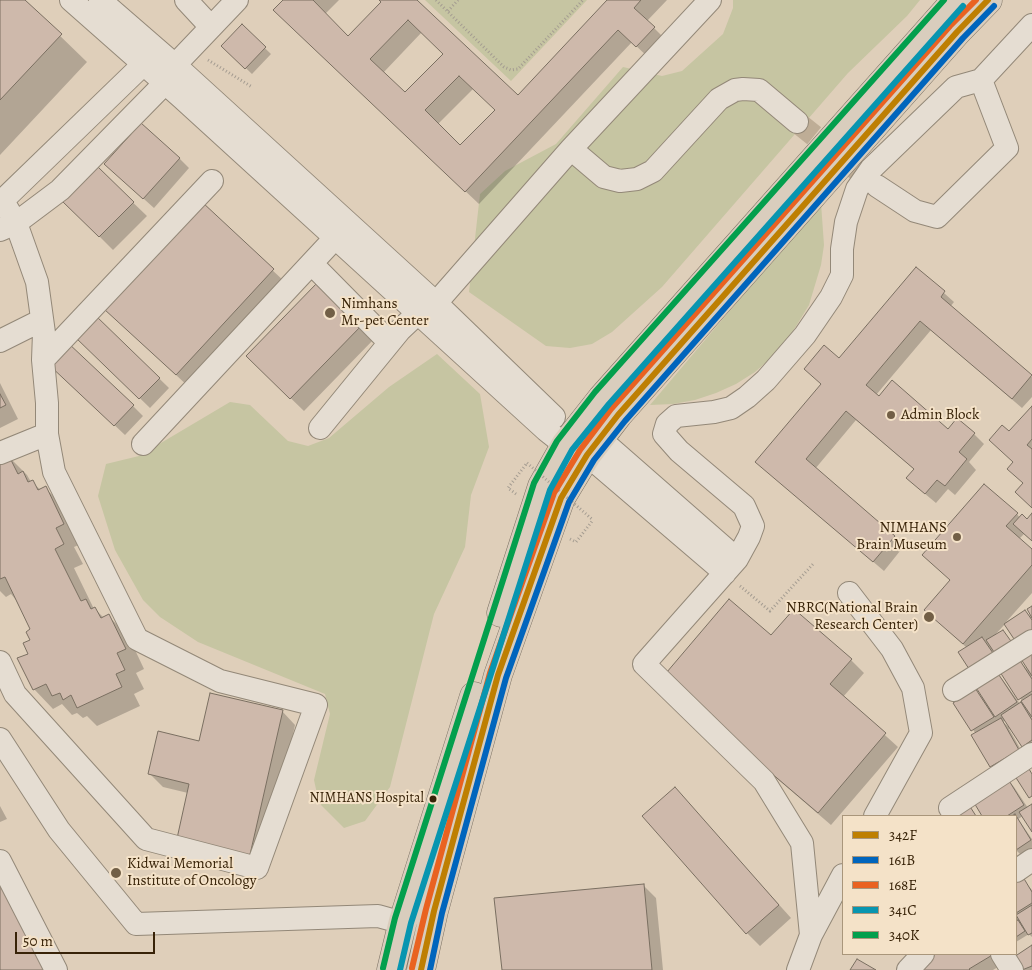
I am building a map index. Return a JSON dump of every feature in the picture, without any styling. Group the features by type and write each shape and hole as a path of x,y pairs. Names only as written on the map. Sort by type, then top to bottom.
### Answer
{"main road":[{"path":"421,970 434,911 498,675 561,498 602,398 956,0"},
{"path":"387,965 403,921 542,486 582,443 625,408 988,0"}],"street":[{"path":"71,0 150,58 176,66 427,308 546,430 582,443 731,566"},
{"path":"100,0 150,58"},
{"path":"186,0 211,27"},
{"path":"8,227 60,190 237,0"},
{"path":"320,428 389,342 427,308 710,0"},
{"path":"811,935 802,843 764,781 644,664 731,566 749,538 753,526 744,506 679,451 664,434 667,424 676,416 714,412 731,408 766,380 804,335 835,290 842,275 842,249 846,222 857,189 871,169 956,87 981,80 1032,25"},
{"path":"0,662 15,694 146,838 257,868 316,705 220,681 137,639 54,472 47,434 44,333 37,282 8,227 1,202 150,58"},
{"path":"176,66 335,238 427,308"},
{"path":"882,190 915,211 938,217 1008,148 981,80"},
{"path":"571,150 604,178 620,181 637,179 653,171 720,99 742,88 759,90 797,122"},
{"path":"44,360 212,181"},
{"path":"143,444 335,238"},
{"path":"312,264 389,342"},
{"path":"0,341 42,320"},
{"path":"0,453 47,434"},
{"path":"849,593 892,649 913,688 921,733 876,815"},
{"path":"954,690 1032,641"},
{"path":"0,739 59,830 136,924 378,916 396,922 403,921"},
{"path":"950,808 1032,754"},
{"path":"0,861 56,970"},
{"path":"798,970 811,935 842,877"},
{"path":"908,970 922,955"},
{"path":"1003,955 1012,970"}],"path":[{"path":"436,0 504,67 511,70 518,69 583,0"},
{"path":"448,11 458,0"},
{"path":"176,66 252,87"},
{"path":"523,500 508,488 527,463 592,520 576,542 564,535"},
{"path":"731,566 770,611 814,563"}],"green space":[{"path":"425,0 587,0 511,81"},
{"path":"733,0 920,0 907,16 848,73 662,287 612,332 592,344 570,348 546,346 469,292 480,194 505,171 556,144 623,67 662,76 682,71 723,34 733,8"},
{"path":"821,203 824,245 821,265 809,305 787,341 755,372 736,384 695,400 673,404 650,405"},
{"path":"437,354 480,394 489,447 471,495 465,547 434,614 390,787 365,821 344,828 319,803 314,780 330,714 325,694 198,642 160,617 143,600 115,550 98,496 106,464 139,456 230,402 250,405 288,441 308,446 329,438 389,387"}],"building":[{"path":"0,0 25,0 62,34 0,100"},
{"path":"283,0 313,0 348,36 381,2 379,0 417,0 518,95 607,0 641,0 634,8 655,27 636,47 618,30 465,192 273,10","holes":["408,20 443,54 405,92 370,59","459,76 495,110 460,145 425,110"]},
{"path":"242,24 266,47 245,69 221,46"},
{"path":"141,123 180,158 143,199 104,164"},
{"path":"97,166 134,202 99,237 62,201"},
{"path":"202,202 274,269 176,375 104,309"},
{"name":"Admin Block","path":"916,267 945,291 941,297 1032,375 1012,399 920,321 866,385 879,396 892,380 948,429 957,418 975,433 959,452 967,459 945,486 937,480 925,494 906,478 914,469 846,411 806,459 895,536 873,562 755,462 821,384 804,369 824,345 839,358"},
{"path":"319,281 363,324 290,399 246,356"},
{"path":"95,315 160,378 139,399 74,336"},
{"path":"67,342 134,405 114,426 47,363"},
{"path":"0,394 6,405 0,408"},
{"path":"1032,406 1032,439 1027,445 1032,449 1032,508 1015,492 1023,483 1007,469 1013,462 989,440 1002,425 1009,431"},
{"path":"8,454 18,474 23,471 28,482 33,480 38,490 46,486 64,524 56,528 64,544 55,549 81,601 86,599 91,609 95,607 101,618 109,614 126,649 117,653 125,670 116,674 122,687 77,708 71,695 63,700 60,693 52,696 46,684 33,690 17,658 28,654 23,643 30,640 26,632 30,629 5,577 0,579 0,458"},
{"path":"984,484 1018,513 1006,526 1032,549 1032,565 963,644 924,610 950,580 922,555"},
{"path":"1032,513 1032,541 1013,524 1022,514 1027,519"},
{"path":"729,599 771,635 794,609 852,659 830,684 886,733 818,813 661,679"},
{"path":"1032,606 1032,618 1027,609"},
{"path":"1025,610 1032,620 1032,631 1016,642 1004,624"},
{"path":"1003,630 1013,644 996,655 986,640"},
{"path":"982,637 995,656 971,672 958,652"},
{"path":"1032,651 1032,676 1021,659"},
{"path":"1019,659 1032,679 1032,691 1018,700 1000,672"},
{"path":"997,672 1017,702 995,717 975,686"},
{"path":"975,688 994,717 971,731 953,703"},
{"path":"210,693 283,710 249,859 176,843 189,784 148,774 158,731 199,741"},
{"path":"1032,694 1032,717 1021,701"},
{"path":"1021,702 1032,720 1032,740 1022,747 1001,715"},
{"path":"1001,718 1019,750 990,767 971,735"},
{"path":"1026,764 1032,774 1032,796 1029,798 1013,773"},
{"path":"1008,779 1024,805 1009,815 981,815 973,801"},
{"path":"675,787 779,905 746,934 642,816"},
{"path":"1032,804 1032,832 1019,812"},
{"path":"969,805 975,815 956,815"},
{"path":"1017,817 1031,840 1017,849"},
{"path":"1023,877 1032,892 1032,903 1017,912 1017,881"},
{"path":"0,883 45,970 0,970"},
{"path":"644,884 652,970 502,970 494,898"},
{"path":"1032,905 1032,933 1028,935 1017,914"},
{"path":"1017,920 1025,931 1017,936"},
{"path":"1032,945 1032,966 1022,970 1014,957"},
{"path":"933,955 992,955 970,970 922,970"},
{"path":"857,959 876,970 850,970"}],"tunnel":[{"path":"797,122 877,186"}],"transit line":[{"name":"340K","path":"383,968 395,918 534,483 557,441 595,392 944,0"},
{"name":"168E","path":"412,968 426,909 490,673 554,493 580,450 611,409 950,26 976,0"},
{"name":"342F","path":"421,970 434,911 498,675 561,498 587,455 618,415 957,32 988,0"},
{"name":"341C","path":"400,970 411,923 550,490 572,450 609,404 963,6"},
{"name":"161B","path":"430,970 442,913 506,678 569,502 594,460 625,421 963,38 994,6"}],"place":[{"name":"Nimhans Mr-pet Center","path":"330,313"},
{"name":"Admin Block","path":"891,415"},
{"name":"NIMHANS Brain Museum","path":"957,537"},
{"name":"NBRC(National Brain Research Center)","path":"929,617"},
{"name":"NIMHANS Hospital","path":"433,799"},
{"name":"Kidwai Memorial Institute of Oncology","path":"116,873"}]}
